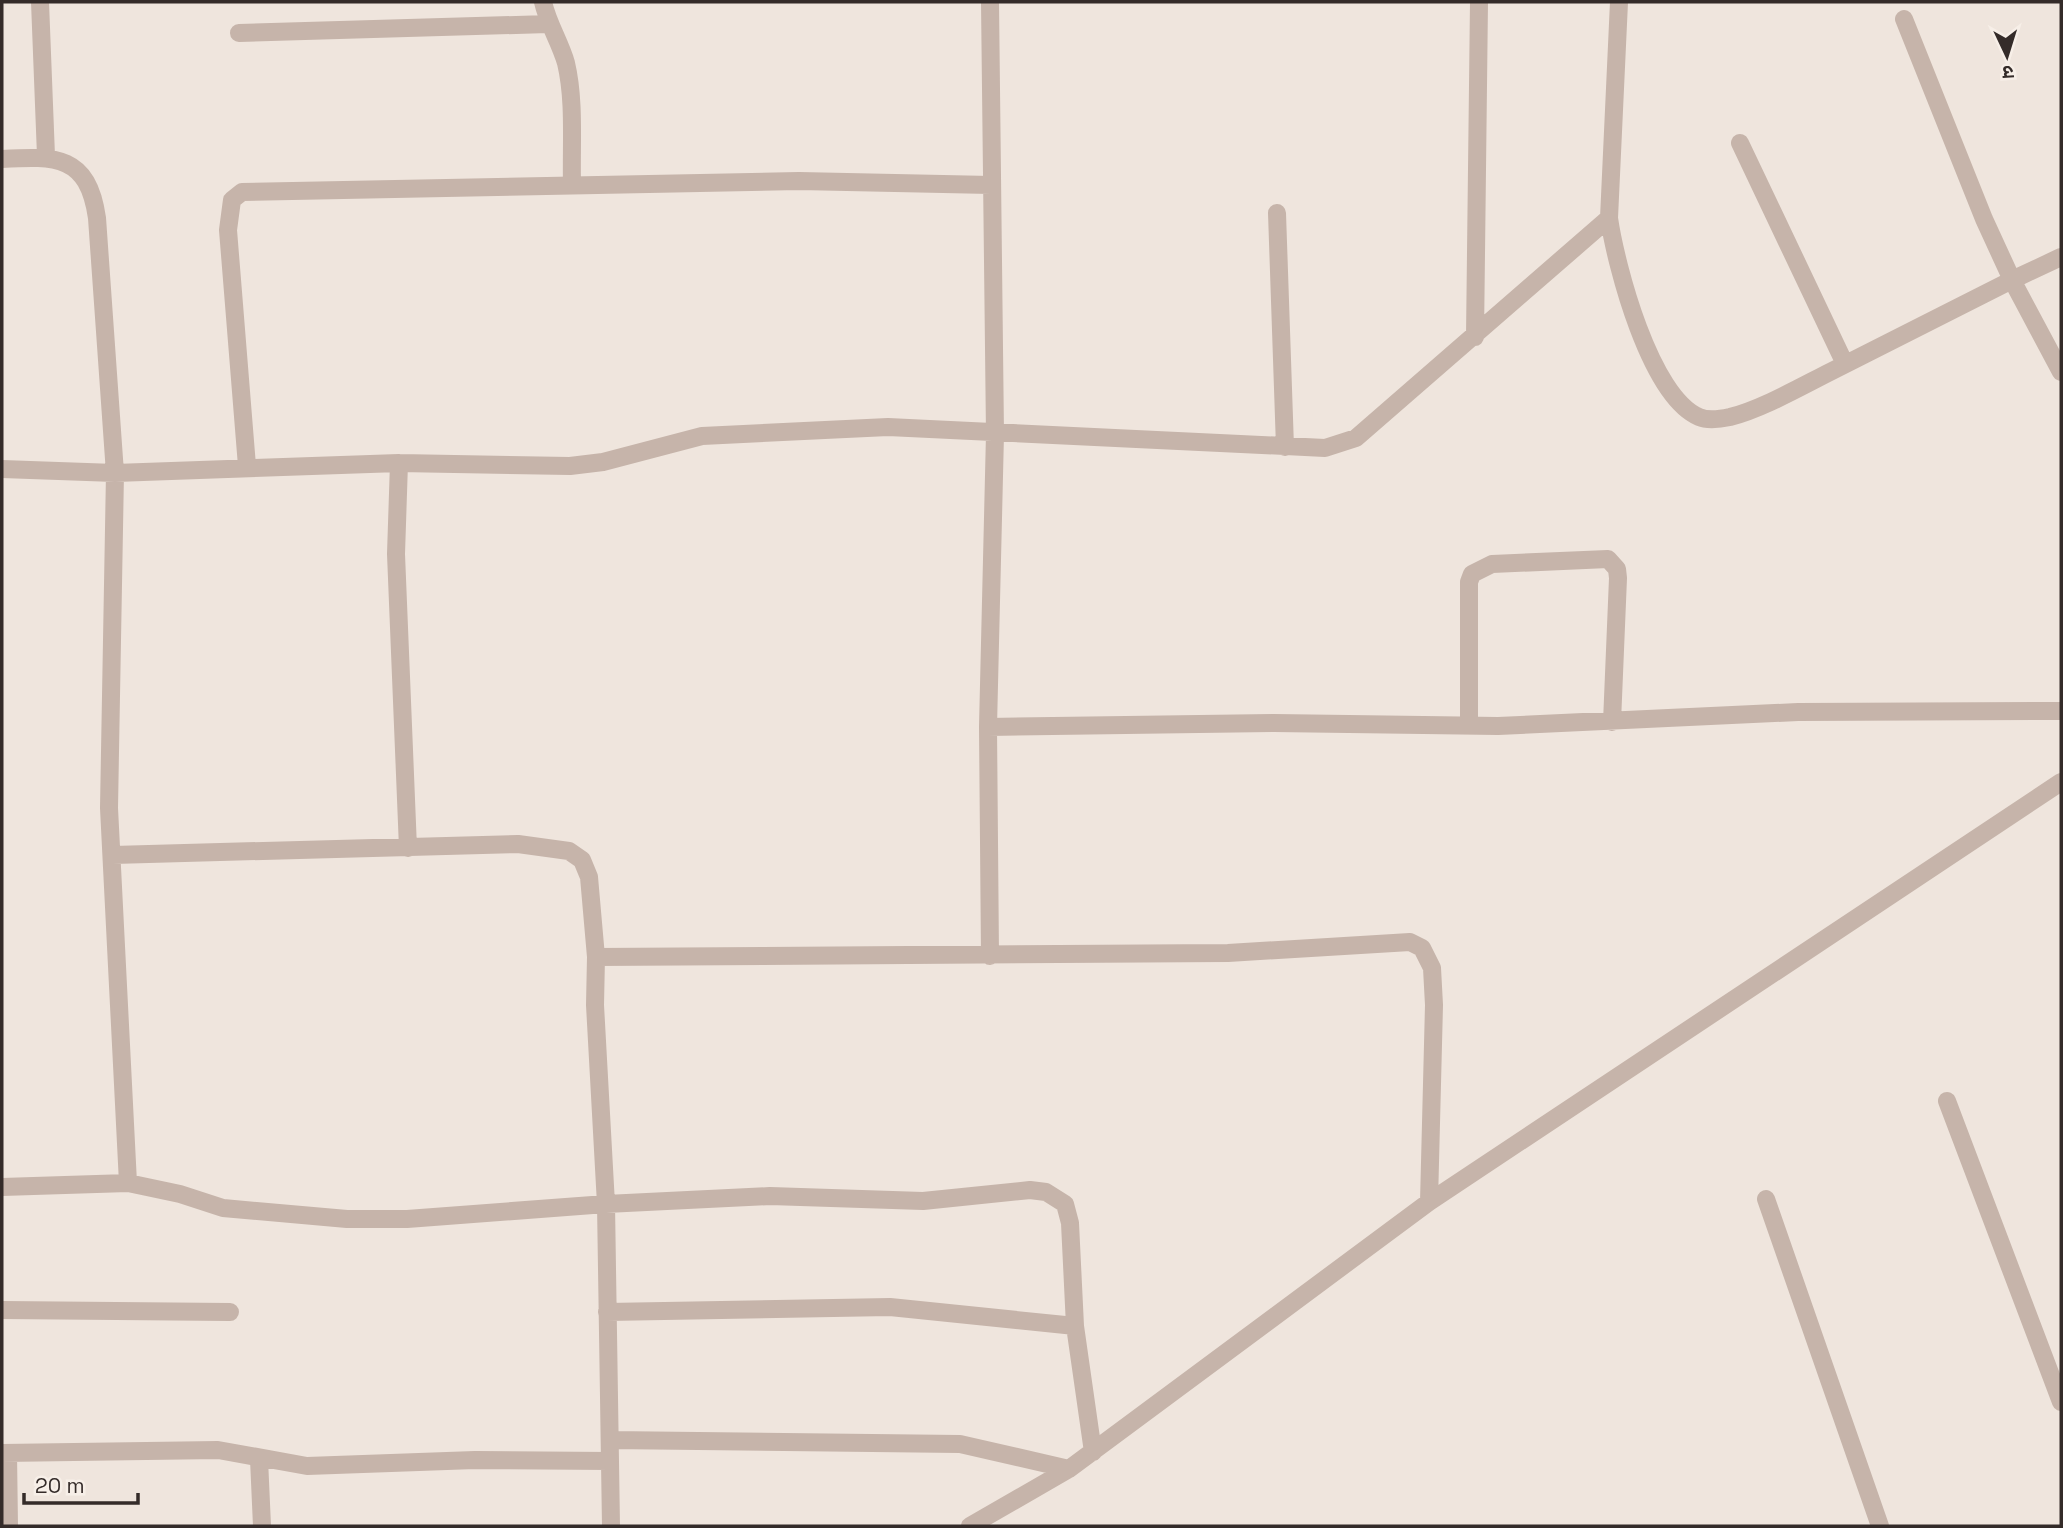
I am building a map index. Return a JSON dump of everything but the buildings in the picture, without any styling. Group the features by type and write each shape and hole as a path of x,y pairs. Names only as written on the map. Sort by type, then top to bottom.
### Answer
{"street":[{"path":"40,2 46,156"},
{"path":"543,2 548,24 565,62 569,86 572,184"},
{"path":"990,2 995,434 988,727 990,956"},
{"path":"1475,337 1479,2"},
{"path":"1619,2 1609,218 1623,283 1645,346 1674,395 1698,417 1731,417 2061,257"},
{"path":"1904,19 1984,219 2012,280 2061,372"},
{"path":"239,33 548,24"},
{"path":"1740,143 1845,364"},
{"path":"2,159 46,156 74,168 87,179 94,193 115,472 109,808 128,1184"},
{"path":"247,466 228,230 232,200 242,192 799,181 991,185"},
{"path":"1278,212 1285,447"},
{"path":"2,469 115,472 399,463 570,466 603,462 702,436 875,428 1325,448 1356,438 1609,218"},
{"path":"399,463 397,554 408,848"},
{"path":"1469,726 1469,582 1472,574 1492,564 1608,559 1617,569 1618,578 1612,722"},
{"path":"988,727 1274,723 1469,726 1798,712 2061,711"},
{"path":"970,1526 1069,1469 1429,1202 2061,782"},
{"path":"113,855 518,844 569,850 582,860 589,877 596,957 595,1005 606,1203 611,1526"},
{"path":"596,957 1228,953 1387,941 1410,942 1422,948 1432,968 1434,1005 1429,1202"},
{"path":"1947,1101 2061,1402"},
{"path":"2,1186 128,1184 180,1194 223,1208 347,1219 491,1214 606,1203 770,1196 923,1201 1030,1190 1046,1192 1065,1203 1070,1223 1075,1326 1093,1452"},
{"path":"1766,1199 1880,1526"},
{"path":"607,1312 890,1307 1075,1326"},
{"path":"2,1310 230,1312"},
{"path":"610,1440 960,1444 1069,1469"},
{"path":"9,1526 5,1453 218,1450 307,1466 475,1460 610,1461"},
{"path":"259,1459 262,1526"}]}
